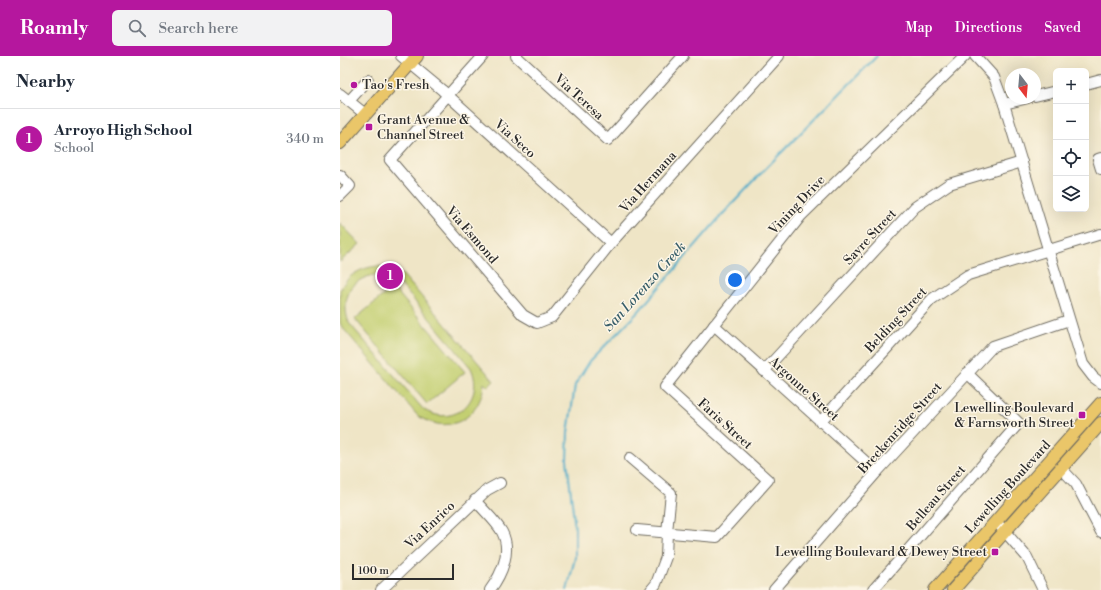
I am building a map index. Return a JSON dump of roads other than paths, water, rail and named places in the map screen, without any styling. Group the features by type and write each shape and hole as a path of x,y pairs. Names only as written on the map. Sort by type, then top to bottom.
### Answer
{"main road":[{"path":"342,137 365,114 409,59"},
{"name":"Lewelling Boulevard","path":"935,590 1101,403"},
{"name":"Lewelling Boulevard","path":"954,590 1004,531 1101,423"}],"street":[{"path":"447,96 483,56"},
{"name":"Via Teresa","path":"516,56 608,140 684,56"},
{"name":"Via Hermana","path":"537,323 552,317 611,242 779,56"},
{"name":"Vining Drive","path":"665,387 801,216 965,56"},
{"path":"976,56 994,77 1004,104 1082,364 1101,384"},
{"name":"Via Seco","path":"409,59 447,96 611,242"},
{"path":"349,101 368,80"},
{"path":"1089,83 1101,80"},
{"path":"1041,95 1053,92"},
{"path":"340,94 365,114"},
{"name":"Via Esmond","path":"447,96 390,160 524,315 537,323"},
{"path":"1099,158 1101,169"},
{"name":"Sayre Street","path":"764,371 915,207 949,184 1022,162"},
{"path":"340,175 350,186 340,196"},
{"name":"Belding Street","path":"820,422 932,299 968,275 1101,234"},
{"name":"Breckenridge Street","path":"774,590 877,472 993,346 1069,320"},
{"name":"Argonne Street","path":"714,325 877,472"},
{"name":"Belleau Street","path":"873,590 1020,422 968,374"},
{"name":"Faris Street","path":"665,387 768,480 717,537 667,532"},
{"path":"630,458 671,493 666,557 656,584 651,590"},
{"path":"1061,468 1076,484 1101,532"},
{"name":"Via Enrico","path":"381,590 475,500 487,490 500,483"},
{"path":"475,500 502,532 507,548 503,566 496,582 490,590"},
{"path":"996,522 1027,557 1043,590"},
{"path":"637,530 667,532"}],"waterway":[{"name":"San Lorenzo Creek","path":"567,590 575,558 575,529 567,460 568,433 575,385 590,361 638,312 720,217 767,167 877,56"}],"place":[{"name":"Tao's Fresh","path":"354,85"},
{"name":"Grant Avenue & Channel Street","path":"369,127"},
{"name":"Arroyo High School","path":"390,276"},
{"name":"Lewelling Boulevard & Farnsworth Street","path":"1082,415"},
{"name":"Lewelling Boulevard & Dewey Street","path":"995,552"}]}
